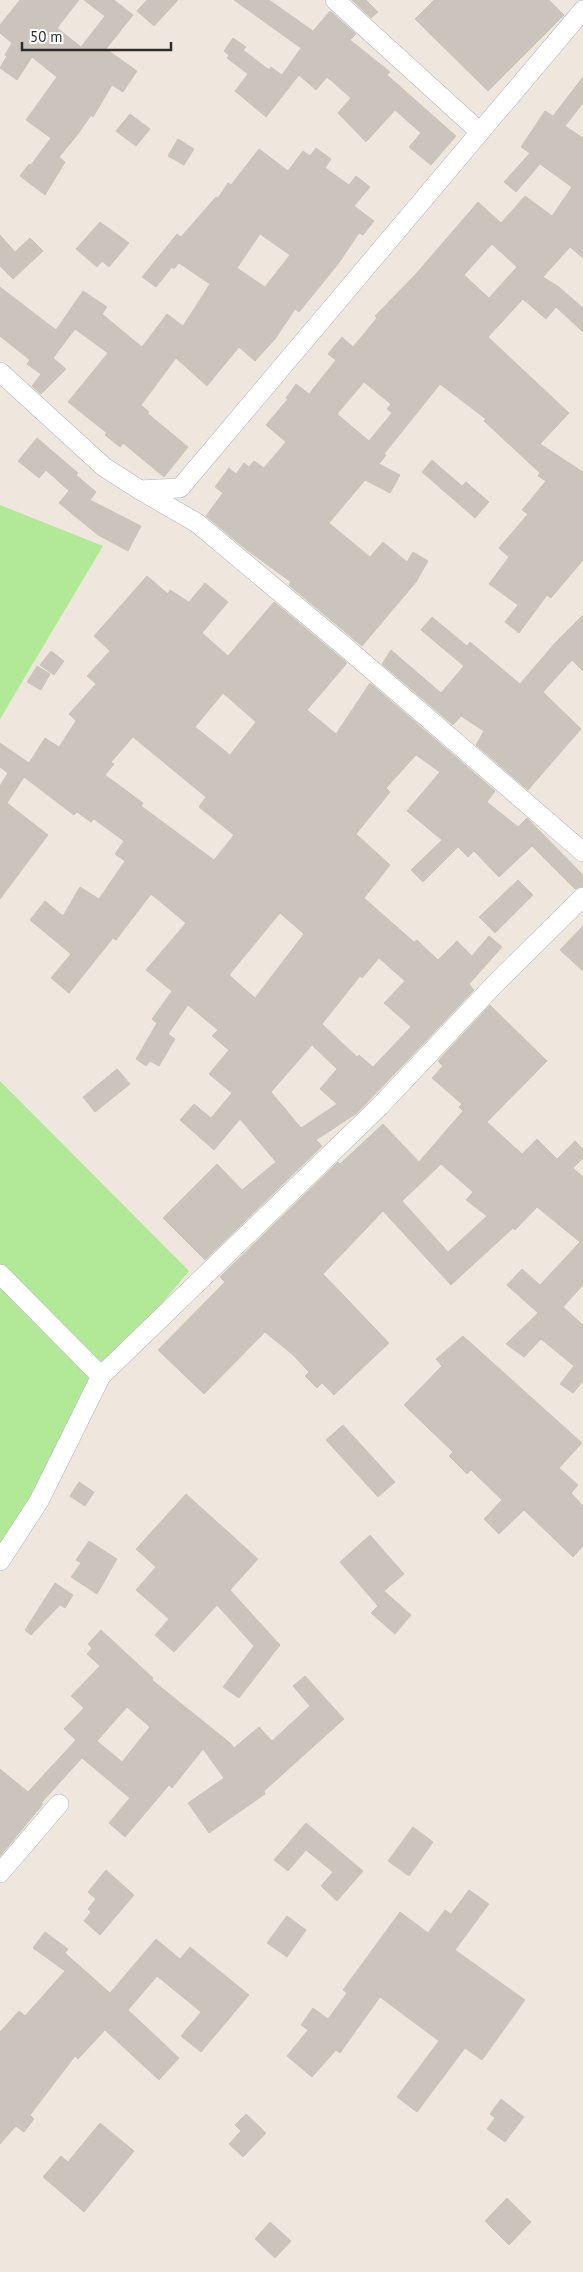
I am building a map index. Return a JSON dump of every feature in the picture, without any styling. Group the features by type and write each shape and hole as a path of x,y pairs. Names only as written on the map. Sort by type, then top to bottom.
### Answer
{"street":[{"path":"335,0 480,132"},
{"path":"140,490 180,488 583,10"},
{"path":"0,372 104,467 197,523 343,645 583,852"},
{"path":"0,1561 40,1502 101,1376 380,1106 492,986 583,896"},
{"path":"0,1274 101,1376"},
{"path":"0,1873 60,1804"}],"green space":[{"path":"0,505 103,546 0,719"},
{"path":"0,1081 189,1271 101,1376 0,1560"}],"building":[{"path":"20,0 79,0 57,28 81,47 105,16 84,0 114,0 133,15 106,49 137,71 123,92 112,85 93,117 91,115 59,157 65,162 45,195 20,176 29,164 31,165 51,138 26,120 57,77 32,57 17,80 0,68 12,43 0,33 0,25"},
{"path":"147,0 178,0 154,26 137,11"},
{"path":"234,0 269,0 313,31 330,11 356,34 350,40 390,72 387,75 456,136 431,165 409,147 421,133 395,110 366,142 338,113 351,98 327,77 316,90 299,75 266,117 235,91 248,74 227,58 229,55 224,51 233,38 246,47 243,50 269,70 271,67 282,75 301,48"},
{"path":"352,0 366,0 378,12 371,18"},
{"path":"434,0 549,0 564,15 488,91 415,19"},
{"path":"583,77 583,103 565,126 583,138 583,258 570,247 543,277 559,287 583,308 583,332 556,307 546,319 523,299 488,337 569,413 540,444 583,472 583,560 551,598 547,595 519,633 505,622 518,605 489,584 509,557 499,548 528,514 522,510 546,481 538,476 540,473 484,421 486,419 440,384 384,454 386,455 379,464 400,475 390,493 365,480 329,523 370,557 383,542 407,562 413,552 428,561 416,582 362,646 289,585 291,582 247,550 206,516 223,493 215,487 229,468 236,474 244,463 249,467 254,461 264,468 286,442 266,425 288,399 286,398 296,384 309,394 336,360 328,354 342,337 353,347 377,318 375,316 416,274 478,202 501,223 525,196 552,216 572,187 540,164 516,192 504,182 530,153 521,147 545,111 553,116","holes":["492,244 517,267 489,298 464,275","364,382 391,404 387,409 392,413 369,441 337,414"]},
{"path":"130,114 150,129 136,146 116,131"},
{"path":"178,139 194,149 184,165 168,156"},
{"path":"316,148 331,159 325,168 349,185 356,176 370,187 354,206 374,221 363,235 359,233 338,264 299,312 295,309 275,339 255,361 239,347 207,386 176,358 141,405 149,412 147,413 188,447 164,477 123,443 120,447 105,435 107,433 68,402 108,353 75,329 53,358 66,369 41,394 32,386 41,374 27,364 30,360 0,336 0,287 56,330 83,291 107,307 102,314 142,347 167,314 183,326 210,284 179,263 174,269 172,267 156,287 142,277 177,234 181,237 216,197 218,198 228,183 231,185 259,149 288,171 303,151 310,156","holes":["260,234 290,255 265,287 237,268"]},
{"path":"100,222 129,243 109,267 102,261 97,267 76,249"},
{"path":"0,235 15,252 30,238 43,251 13,279 0,266"},
{"path":"37,438 78,473 76,475 96,492 90,500 141,526 128,551 98,535 59,503 69,491 46,470 39,478 18,461"},
{"path":"432,460 462,486 466,482 489,502 475,518 422,472"},
{"path":"147,576 168,594 170,590 189,602 205,583 228,602 202,633 228,656 274,602 347,663 307,710 336,734 370,683 495,791 487,802 518,827 527,818 583,875 583,886 575,889 532,846 499,877 474,851 468,857 458,847 423,882 411,870 442,840 407,811 440,772 416,755 386,788 390,792 356,834 390,865 364,898 414,942 417,940 438,960 457,941 472,956 489,936 502,947 469,984 474,990 422,1045 357,1113 316,1140 322,1146 205,1260 163,1218 217,1164 242,1190 276,1162 240,1119 214,1150 180,1120 194,1104 211,1118 232,1093 209,1074 229,1050 212,1036 218,1030 188,1005 168,1034 175,1039 159,1066 150,1061 146,1066 136,1059 157,1023 152,1019 172,991 146,970 186,923 151,894 116,940 113,938 69,993 51,978 71,954 30,920 45,901 63,916 80,887 99,899 125,861 115,854 124,841 94,819 91,822 77,812 74,815 24,777 7,803 48,835 0,899 0,786 8,773 0,767 0,743 29,763 45,738 59,747 76,721 69,714 96,684 87,676 110,651 94,636","holes":["223,693 256,722 230,755 195,727","133,737 206,797 199,807 234,835 214,860 141,806 143,803 105,775 114,764 111,762","280,913 304,934 255,998 229,975","379,958 405,981 384,1003 411,1027 373,1067 359,1055 357,1057 322,1024 360,976 362,978","312,1045 337,1069 320,1089 337,1104 301,1128 271,1092"]},
{"path":"583,615 583,671 572,660 543,692 581,729 528,790 476,745 484,731 461,716 453,725 382,664 391,650 441,693 464,666 421,630 432,617 467,646 470,642 520,684 555,643"},
{"path":"51,651 64,661 54,675 40,665"},
{"path":"37,666 50,674 41,690 27,682"},
{"path":"518,880 533,895 495,933 479,917"},
{"path":"583,926 583,971 560,950"},
{"path":"490,1005 547,1061 487,1122 522,1154 537,1139 557,1159 575,1141 583,1149 583,1158 573,1168 583,1177 583,1285 563,1307 583,1325 583,1381 573,1393 560,1384 574,1366 541,1339 524,1357 506,1344 538,1313 507,1285 522,1269 540,1285 580,1242 537,1207 515,1230 513,1228 451,1285 383,1211 323,1274 389,1343 334,1395 322,1383 317,1388 305,1376 309,1372 292,1354 265,1332 204,1394 158,1350 225,1282 220,1277 338,1162 340,1164 383,1124 419,1162 463,1111 459,1107 462,1104 432,1078 443,1066 438,1061","holes":["441,1164 473,1192 466,1200 487,1216 448,1252 402,1201"]},
{"path":"117,1069 130,1084 95,1112 83,1097"},
{"path":"463,1336 582,1443 559,1468 578,1485 571,1493 583,1506 583,1546 573,1557 524,1510 499,1534 484,1519 502,1500 471,1470 467,1474 449,1456 453,1452 404,1405 442,1366 436,1359"},
{"path":"343,1425 395,1482 378,1497 326,1440"},
{"path":"79,1482 94,1492 85,1506 70,1496"},
{"path":"186,1494 258,1559 230,1590 280,1645 239,1698 223,1687 254,1646 217,1605 174,1652 155,1635 169,1619 136,1590 156,1567 136,1549"},
{"path":"370,1535 404,1574 384,1591 411,1615 395,1634 371,1613 378,1606 340,1562"},
{"path":"89,1541 117,1559 97,1594 71,1577 81,1563 76,1560"},
{"path":"55,1583 73,1595 65,1608 60,1605 31,1635 25,1630"},
{"path":"101,1630 153,1678 152,1680 234,1748 259,1727 272,1741 310,1706 293,1686 305,1676 344,1719 264,1791 265,1794 209,1833 188,1803 224,1778 203,1749 172,1788 169,1785 125,1837 109,1823 130,1798 82,1758 41,1803 43,1804 0,1856 0,1769 28,1792 76,1740 64,1729 84,1708 71,1696 100,1666 87,1654 92,1648 88,1644","holes":["127,1707 150,1727 122,1762 97,1741"]},
{"path":"306,1823 363,1871 337,1901 321,1886 333,1872 306,1850 288,1871 274,1860"},
{"path":"413,1827 433,1842 409,1876 388,1861"},
{"path":"106,1870 134,1895 100,1935 84,1921 91,1912 88,1909 96,1899 88,1892"},
{"path":"469,1890 489,1904 455,1950 525,2000 482,2060 465,2048 417,2112 397,2097 439,2041 380,1997 340,2053 336,2050 312,2077 287,2056 308,2030 301,2025 313,2008 328,2019 347,1993 343,1990 400,1912 428,1933 445,1910 451,1914"},
{"path":"287,1916 306,1930 287,1957 267,1943"},
{"path":"45,1932 68,1949 65,1953 110,1993 156,1939 180,1959 190,1947 249,1995 201,2052 181,2036 201,2012 157,1976 128,2010 179,2058 159,2080 105,2030 78,2059 75,2056 30,2115 34,2119 24,2132 16,2126 0,2144 0,2032 19,2011 25,2016 65,1971 33,1948"},
{"path":"501,2099 524,2117 505,2142 487,2129 495,2118 490,2114"},
{"path":"246,2114 266,2133 243,2157 229,2144 241,2131 235,2125"},
{"path":"100,2123 134,2151 84,2212 43,2177 61,2156 68,2162"},
{"path":"507,2198 531,2222 509,2245 485,2221"},
{"path":"270,2222 291,2241 275,2258 255,2239"}]}
